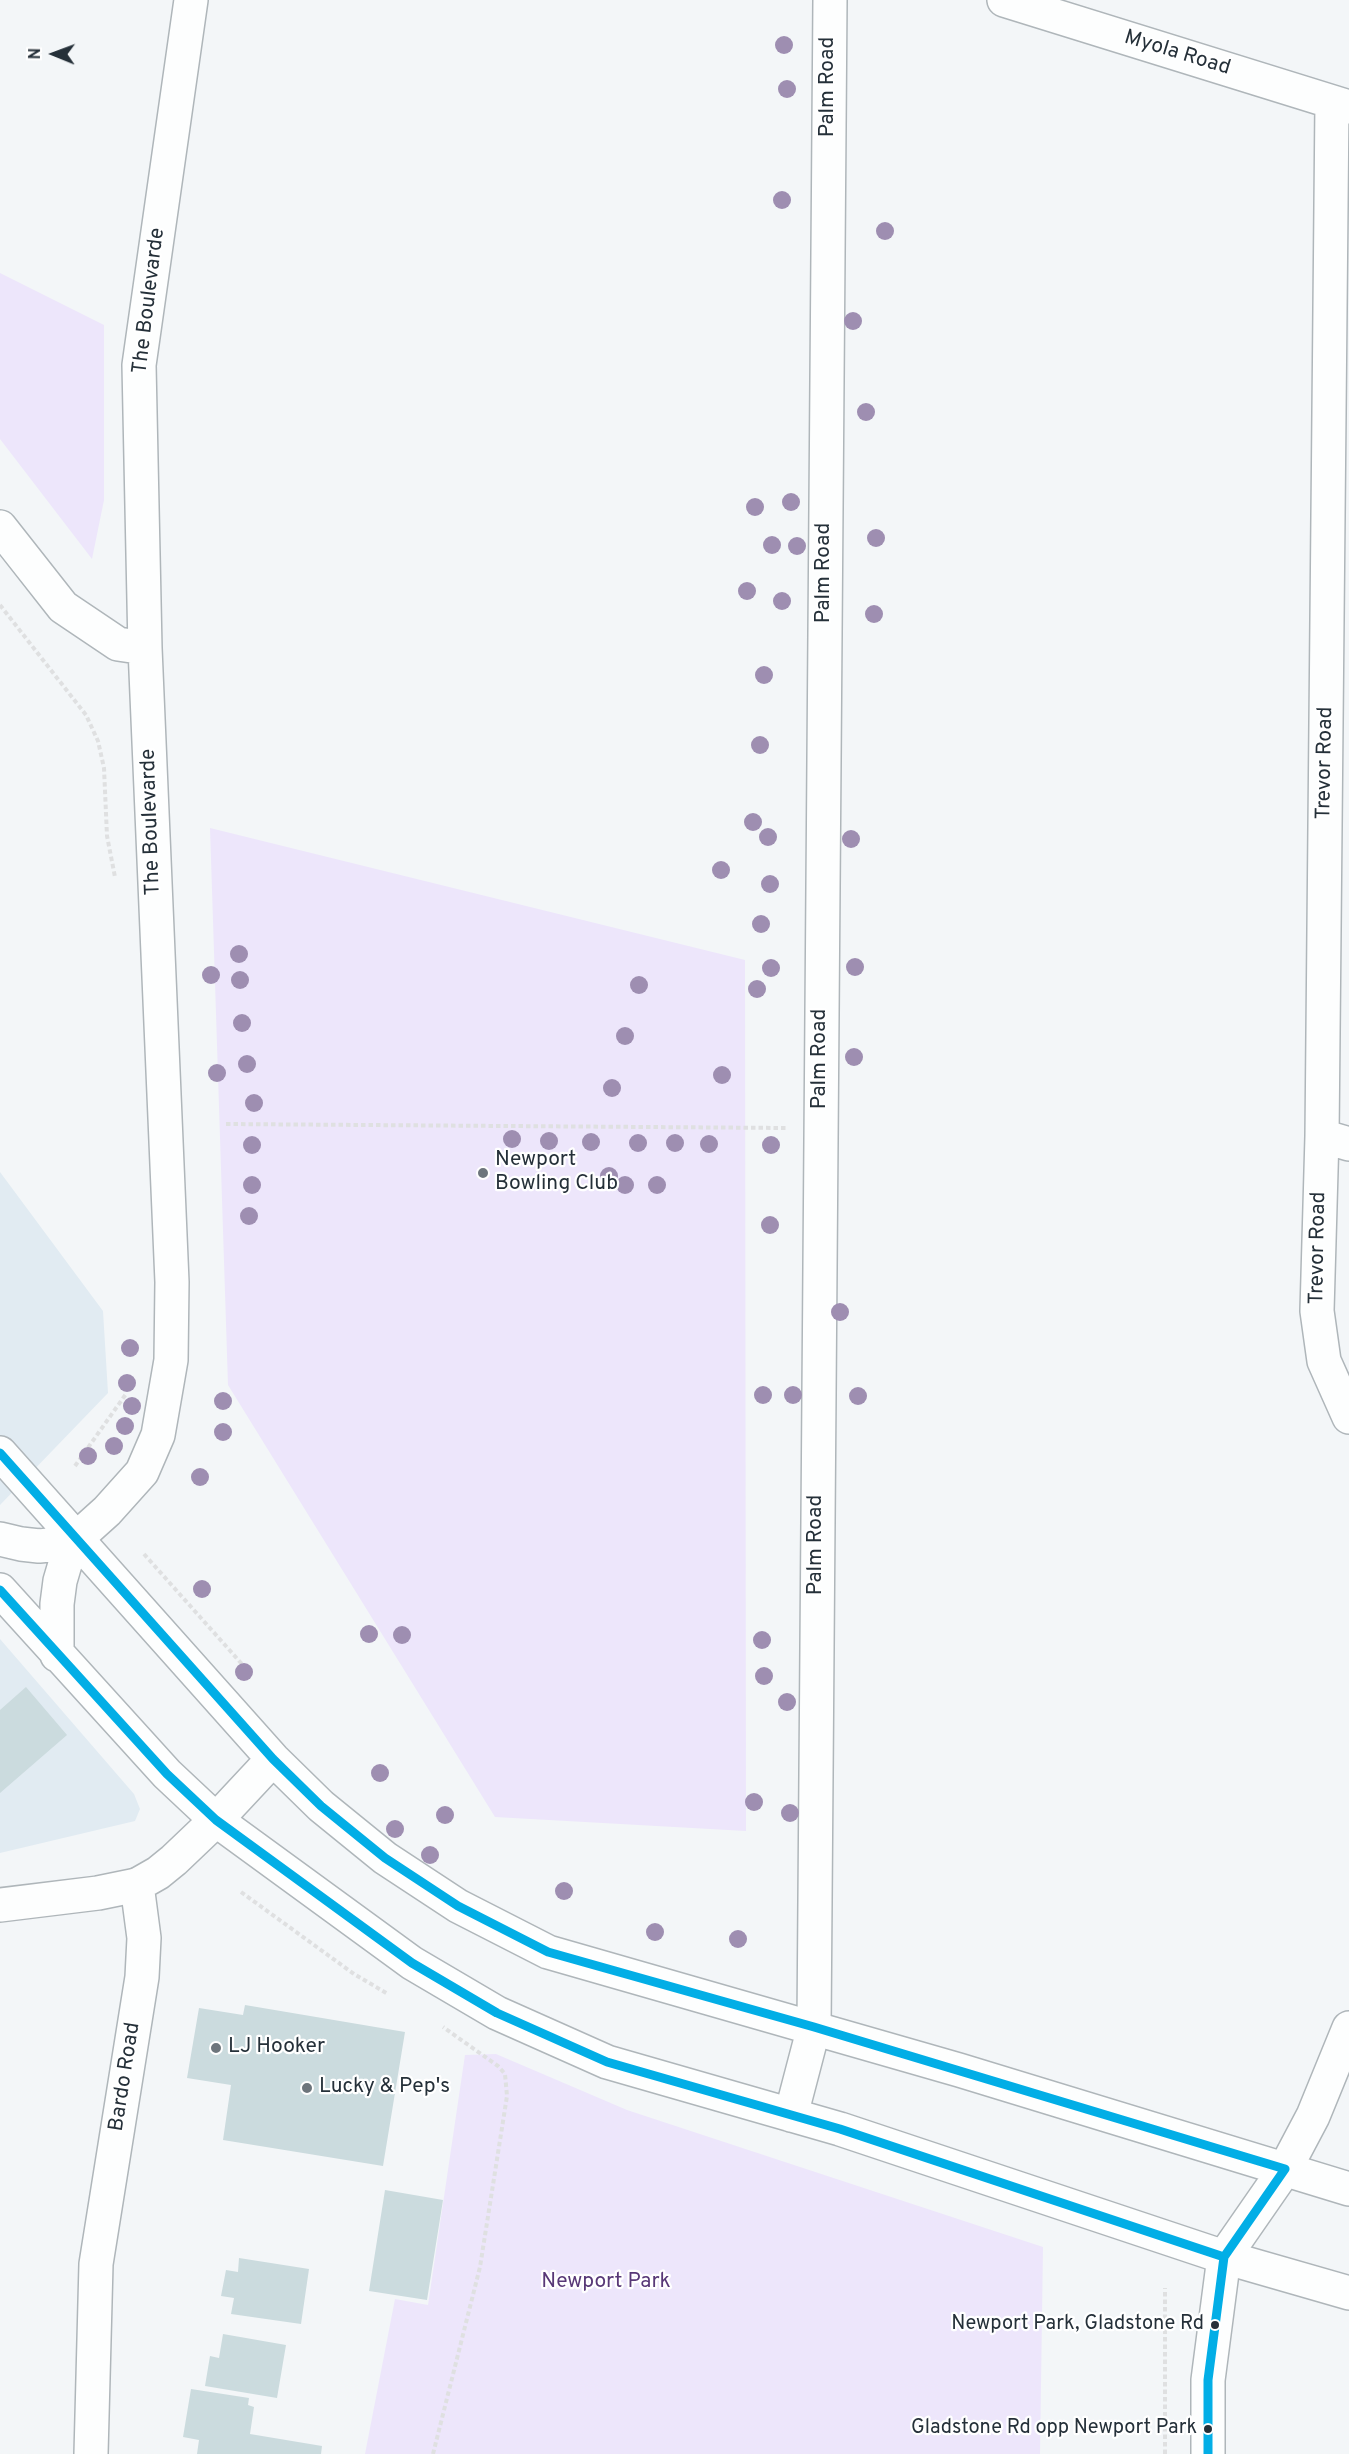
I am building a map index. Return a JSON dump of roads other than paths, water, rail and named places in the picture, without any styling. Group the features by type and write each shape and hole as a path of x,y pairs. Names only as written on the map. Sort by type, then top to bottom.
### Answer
{"street":[{"name":"The Boulevarde","path":"0,1539 39,1546 60,1544 77,1538 107,1511 142,1472 158,1435 171,1360 172,1282 145,648 139,365 191,0"},
{"name":"Palm Road","path":"791,2115 814,2027 830,0"},
{"name":"Myola Road","path":"1004,0 1340,105"},
{"name":"Trevor Road","path":"1340,105 1335,1140 1317,1311 1324,1361 1349,1417"},
{"path":"0,527 63,607 118,645 145,648"},
{"path":"0,1453 273,1758 321,1806 386,1858 458,1906 548,1952 814,2027 1349,2189"},
{"path":"57,1655 57,1604 60,1581 77,1538"},
{"path":"0,1590 167,1773 216,1820 412,1963 497,2013 608,2062 840,2129 1224,2257 1349,2293"},
{"path":"0,1905 98,1893 137,1885 158,1873 174,1860 216,1820 273,1758"},
{"name":"Bardo Road","path":"91,2454 96,2264 142,1977 144,1938 137,1885"},
{"path":"1208,2454 1208,2380 1224,2257 1285,2169 1313,2116 1349,2028"}],"place":[{"name":"Newport Bowling Club","path":"483,1173"},
{"name":"LJ Hooker","path":"216,2048"},
{"name":"Lucky & Pep's","path":"307,2088"},
{"name":"Newport Park, Gladstone Rd","path":"1215,2325"},
{"name":"Gladstone Rd opp Newport Park","path":"1208,2429"}],"park label":[{"name":"Newport Park","path":"606,2283"}]}
